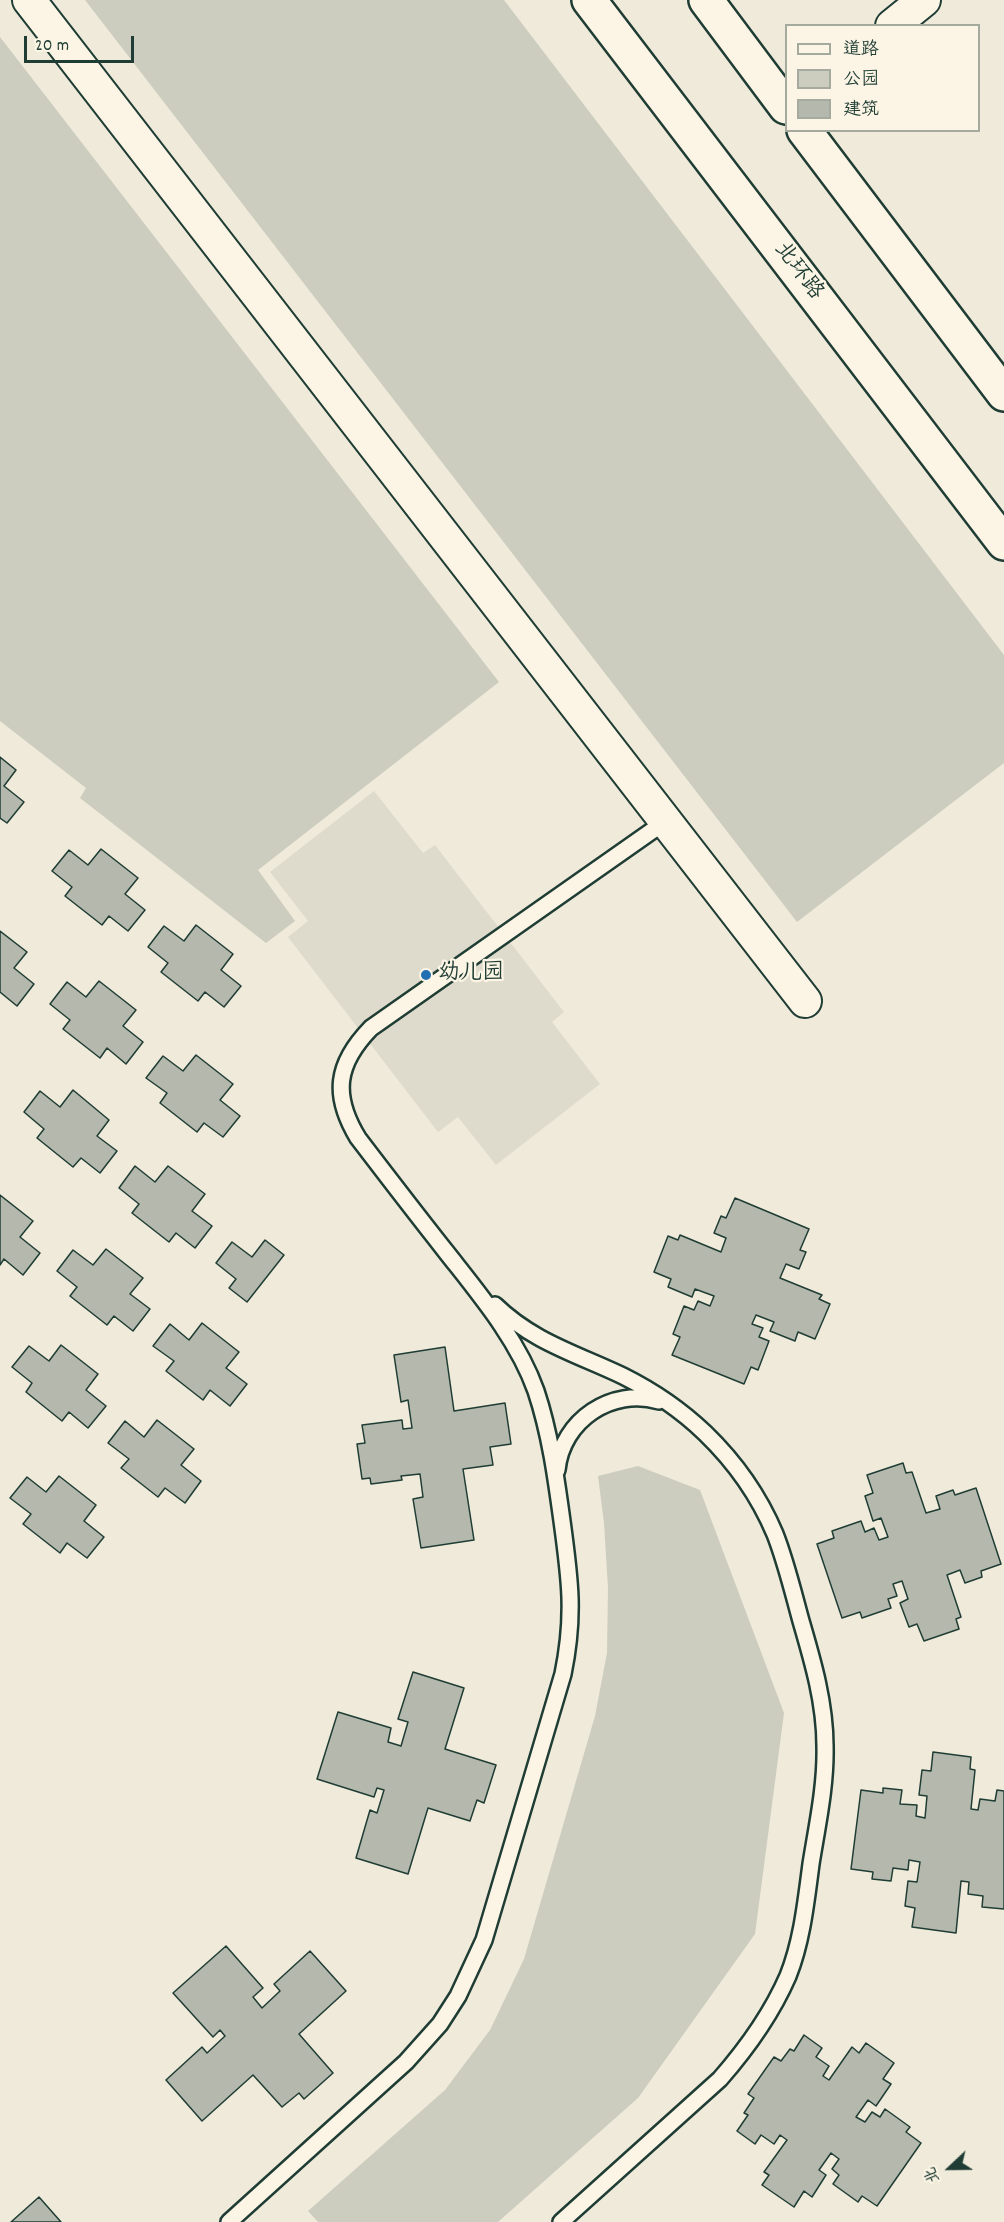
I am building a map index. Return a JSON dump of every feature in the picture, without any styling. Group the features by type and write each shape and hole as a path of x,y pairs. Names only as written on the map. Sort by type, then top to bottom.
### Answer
{"main road":[{"name":"北环路","path":"589,0 1004,543"},
{"path":"706,0 785,106"},
{"path":"806,132 1004,394"}],"street":[{"path":"29,0 805,1001"},
{"path":"894,24 924,0"}],"lane":[{"path":"229,2222 423,2045 458,1996 484,1940 570,1643 572,1612 570,1581 550,1443 536,1390 512,1341 467,1278 350,1125 341,1093 346,1060 355,1045 371,1028 666,821"},
{"path":"467,1278 506,1316 525,1330 568,1353 653,1392 706,1434 732,1462 747,1482 774,1533 815,1667 824,1720 825,1767 798,1944 788,1974 760,2029 720,2079 561,2222"},
{"path":"556,1482 560,1457 567,1439 580,1421 599,1407 626,1398 644,1397 659,1401 683,1414"}],"shaded area":[{"name":"幼儿园","path":"374,791 423,853 435,845 564,1012 552,1022 600,1084 496,1165 458,1117 438,1132 288,937 308,921 270,872"}],"green space":[{"path":"85,0 504,0 1004,655 1004,763 797,922"},
{"path":"0,37 499,682 258,870 295,921 266,943 80,798 86,788 0,721"},
{"path":"638,1466 700,1490 784,1713 755,1934 638,2098 498,2222 318,2222 308,2211 445,2090 490,2030 524,1959 595,1716 607,1653 608,1588 598,1476"}],"building":[{"path":"0,757 16,770 4,786 24,802 7,823 0,818"},
{"path":"101,849 138,878 125,894 145,910 128,931 109,916 102,925 65,896 72,887 52,871 69,850 88,865"},
{"path":"196,925 233,954 221,970 241,986 224,1007 205,992 198,1001 161,972 168,963 148,947 164,926 184,941"},
{"path":"0,931 27,952 14,968 34,984 17,1006 0,992"},
{"path":"99,981 136,1010 123,1026 143,1042 126,1064 107,1048 100,1058 63,1029 70,1020 50,1004 67,982 86,997"},
{"path":"196,1055 233,1084 220,1100 240,1116 223,1137 204,1123 197,1132 160,1103 167,1093 146,1078 163,1056 183,1071"},
{"path":"73,1090 109,1120 97,1136 117,1151 100,1173 81,1158 73,1167 37,1138 44,1129 24,1112 40,1091 60,1107"},
{"path":"135,1166 155,1182 168,1166 205,1194 192,1211 212,1226 195,1248 176,1233 169,1242 132,1213 139,1204 119,1188"},
{"path":"0,1195 33,1221 20,1237 40,1253 23,1275 4,1259 0,1265"},
{"path":"735,1198 809,1229 800,1250 806,1252 799,1269 786,1264 780,1278 822,1295 819,1299 830,1304 815,1339 798,1332 795,1341 770,1331 774,1322 756,1315 752,1324 763,1328 759,1337 769,1341 758,1370 751,1367 744,1384 672,1355 680,1337 673,1334 684,1306 694,1310 698,1301 710,1306 714,1296 695,1289 692,1297 668,1287 671,1279 654,1272 668,1236 678,1240 680,1235 721,1252 726,1238 714,1233 721,1216 726,1218"},
{"path":"265,1240 284,1255 247,1302 229,1288 236,1279 216,1263 232,1242 252,1257"},
{"path":"106,1249 143,1278 130,1294 150,1309 133,1331 114,1316 107,1325 70,1296 77,1287 57,1271 73,1250 93,1265"},
{"path":"202,1323 239,1352 226,1368 247,1384 230,1406 210,1390 203,1400 166,1371 174,1361 153,1346 170,1324 189,1340"},
{"path":"61,1345 98,1374 86,1390 106,1406 88,1428 69,1412 62,1421 26,1392 32,1383 12,1367 29,1346 49,1361"},
{"path":"445,1347 454,1411 505,1403 511,1444 490,1447 493,1465 463,1469 474,1540 421,1548 413,1499 423,1497 420,1474 401,1476 402,1480 371,1484 370,1478 362,1479 357,1444 365,1443 362,1425 402,1420 403,1429 412,1428 408,1400 401,1402 394,1355"},
{"path":"157,1420 194,1449 181,1465 201,1481 185,1503 165,1488 158,1497 121,1468 129,1459 108,1443 125,1421 144,1437"},
{"path":"903,1463 906,1473 912,1472 926,1513 940,1509 936,1496 953,1490 955,1495 976,1488 1001,1564 981,1571 982,1577 965,1583 960,1570 947,1575 961,1617 956,1619 959,1629 924,1641 917,1624 909,1627 900,1603 908,1599 902,1581 893,1584 897,1596 888,1599 891,1608 862,1618 860,1612 842,1618 817,1544 834,1538 832,1531 861,1521 865,1532 874,1528 879,1540 888,1537 881,1518 873,1521 865,1496 873,1493 867,1475"},
{"path":"59,1476 96,1505 84,1521 104,1537 87,1558 67,1543 60,1553 23,1524 31,1514 10,1498 27,1477 46,1492"},
{"path":"413,1672 464,1688 445,1749 496,1765 484,1803 477,1800 470,1821 428,1808 408,1874 356,1858 370,1810 377,1813 384,1790 377,1788 374,1797 317,1779 338,1712 391,1728 388,1742 401,1746 408,1722 398,1719"},
{"path":"933,1752 971,1757 970,1769 975,1770 971,1809 978,1810 980,1799 995,1801 997,1790 1004,1791 1004,1909 982,1907 983,1896 968,1894 969,1882 961,1881 956,1933 912,1927 915,1908 905,1906 908,1881 917,1882 920,1862 909,1860 908,1870 893,1868 891,1881 872,1879 873,1872 851,1869 861,1790 883,1793 883,1788 902,1790 900,1804 917,1805 916,1816 925,1818 927,1796 919,1795 922,1770 931,1771"},
{"path":"226,1946 263,1988 253,1997 262,2008 280,1991 274,1984 310,1951 346,1991 299,2034 333,2073 304,2099 299,2093 282,2107 253,2075 202,2121 166,2080 202,2047 207,2053 225,2036 220,2030 213,2037 173,1993"},
{"path":"804,2035 822,2048 816,2057 829,2066 823,2076 829,2080 852,2047 859,2053 866,2043 894,2063 883,2079 891,2084 876,2106 868,2100 856,2117 865,2122 872,2112 880,2117 885,2109 910,2127 906,2132 921,2143 877,2206 862,2196 858,2202 833,2184 839,2175 832,2169 839,2159 831,2153 819,2170 826,2175 812,2197 804,2191 794,2207 762,2185 769,2175 764,2172 787,2140 780,2135 774,2144 761,2135 755,2144 737,2131 748,2115 744,2113 754,2098 748,2094 774,2057 781,2061 790,2049 794,2051"},
{"path":"39,2197 61,2222 11,2222"}],"place":[{"name":"幼儿园","path":"426,975"}]}
